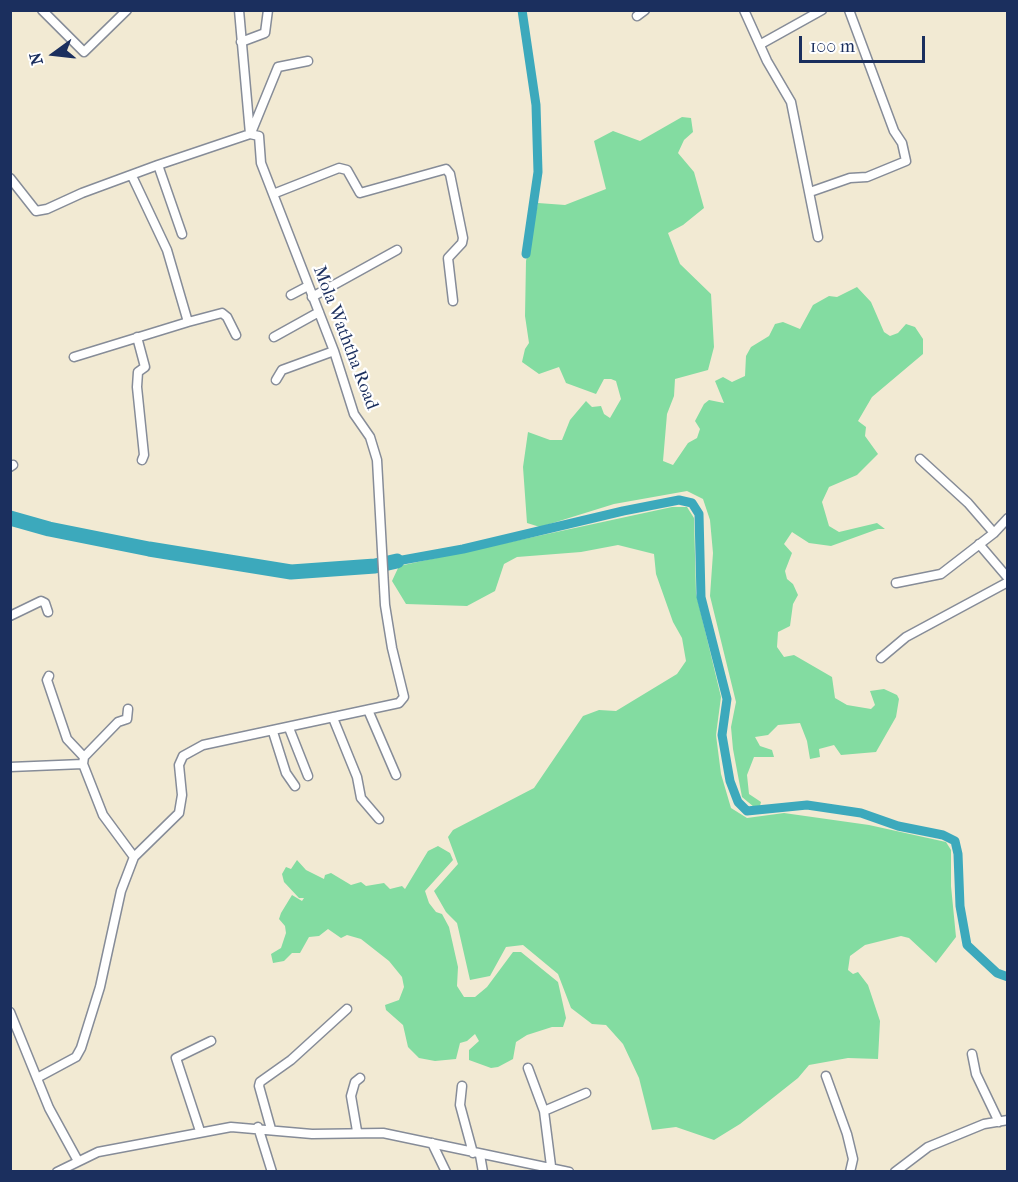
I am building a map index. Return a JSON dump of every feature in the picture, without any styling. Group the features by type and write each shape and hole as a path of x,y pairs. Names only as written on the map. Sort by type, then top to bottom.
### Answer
{"street":[{"path":"44,11 84,52 127,10"},
{"path":"238,10 250,134"},
{"path":"241,42 265,33 268,10"},
{"path":"744,10 767,61 791,102 818,237"},
{"path":"761,44 822,10"},
{"path":"810,192 850,178 867,177 906,161 849,10"},
{"path":"10,178 36,211 47,209 82,193 250,134 278,68 308,61"},
{"name":"Mola Waththa Road","path":"134,857 179,813 182,795 179,765 183,756 203,745 399,704 404,697 392,648 382,564 377,460 370,437 354,414 334,351 261,164 259,136 250,134"},
{"path":"158,165 182,234"},
{"path":"273,194 339,168 347,170 360,193 446,169 450,174 463,238 462,243 448,258 453,301"},
{"path":"132,176 168,250 188,322"},
{"path":"312,297 397,250"},
{"path":"291,295 308,286"},
{"path":"274,337 319,312"},
{"path":"74,357 222,313 227,317 236,335"},
{"path":"137,337 145,367 138,372 137,387 144,455 142,460"},
{"path":"276,380 282,370 334,351"},
{"path":"920,459 968,503 994,533"},
{"path":"896,583 941,573 994,533 1008,518"},
{"path":"881,658 906,637 1008,580 979,544"},
{"path":"10,616 41,601 45,603 48,612"},
{"path":"36,1078 76,1057 81,1048 100,987 121,891 134,857 103,815 84,760 67,739 47,680 49,676"},
{"path":"10,767 84,760 118,722 127,719 128,709"},
{"path":"368,710 396,775"},
{"path":"333,718 357,777 361,798 379,819"},
{"path":"289,728 308,776"},
{"path":"273,732 286,773 295,786"},
{"path":"272,1129 259,1086 260,1082 291,1060 347,1009"},
{"path":"10,1012 36,1078 78,1161"},
{"path":"200,1131 176,1058 212,1041"},
{"path":"895,1172 928,1147 984,1124 1003,1121 976,1074 972,1054"},
{"path":"528,1068 544,1111 551,1166"},
{"path":"826,1076 847,1134 853,1159 850,1172"},
{"path":"357,1131 351,1096 355,1082 360,1078"},
{"path":"462,1086 460,1105 483,1172"},
{"path":"544,1111 586,1093"},
{"path":"258,1127 272,1172"},
{"path":"57,1172 98,1152 200,1131 258,1127 312,1134 357,1131 383,1133 536,1167 551,1166 569,1172"},
{"path":"432,1143 446,1172"}],"green space":[{"path":"682,117 691,118 693,132 684,140 678,153 694,172 704,208 683,225 668,233 680,264 711,294 714,347 708,370 675,379 674,396 667,414 663,461 673,465 688,443 697,438 700,429 695,421 704,404 709,400 724,403 715,381 723,377 732,382 745,376 746,356 751,347 769,336 775,324 783,322 800,329 813,305 829,296 837,297 857,287 871,302 884,332 890,336 898,333 906,324 915,327 923,339 923,354 872,397 858,421 866,427 865,436 878,454 857,475 829,487 822,502 829,526 839,532 877,523 885,529 878,529 831,546 809,543 792,532 784,544 792,553 785,571 787,579 793,584 798,595 793,604 790,626 778,632 777,647 784,657 794,655 832,677 835,698 847,705 871,709 875,705 870,691 884,689 897,695 899,699 896,717 876,752 841,755 834,745 819,749 820,757 810,759 807,741 800,723 778,725 768,735 755,737 760,746 772,750 774,757 754,757 747,775 749,794 761,802 760,806 754,807 742,797 733,749 731,727 736,702 710,596 713,553 710,520 703,499 687,491 614,504 540,527 527,523 523,467 528,432 550,440 562,440 570,420 586,401 592,407 601,406 604,414 610,418 621,399 616,381 611,379 604,379 596,394 566,383 559,367 539,374 522,362 529,343 525,316 526,261 538,203 565,205 606,189 594,141 613,131 640,141"},
{"path":"672,507 687,507 694,518 696,593 721,697 716,735 721,774 731,808 747,818 784,813 869,825 946,842 951,850 951,886 956,937 936,963 909,938 901,936 865,945 850,956 848,970 853,974 858,972 868,985 880,1021 878,1059 848,1058 809,1065 798,1078 740,1124 714,1140 676,1127 652,1130 639,1078 623,1044 606,1025 592,1024 571,1008 558,974 523,945 506,947 490,976 470,980 457,923 446,912 434,891 458,864 448,837 453,830 534,788 583,716 599,710 616,711 677,674 686,661 682,638 673,622 656,574 654,554 618,545 581,552 517,557 504,564 495,591 467,606 406,604 392,581 399,566"},
{"path":"438,846 450,853 453,860 425,891 429,903 436,912 442,914 449,927 458,967 457,986 464,997 475,997 487,987 513,952 521,952 558,982 566,1018 563,1027 552,1027 527,1035 516,1042 513,1059 498,1067 491,1068 469,1060 469,1050 479,1041 475,1034 467,1041 460,1043 456,1059 435,1061 419,1058 408,1047 403,1025 386,1010 385,1005 399,1000 404,987 402,977 389,961 361,939 347,935 341,938 328,929 319,936 309,937 300,953 292,953 284,961 273,963 271,954 281,948 286,933 285,926 279,919 281,913 292,895 302,901 304,898 299,898 284,882 282,874 286,867 291,869 297,860 306,870 324,879 325,875 331,873 351,885 361,882 366,886 384,883 390,889 402,886 405,889 428,851"}],"waterway":[{"path":"522,10 536,105 538,172 526,254"},
{"path":"397,561 463,549 623,511 679,500 692,503 699,514 701,597 727,699 722,735 730,781 738,802 747,811 807,805 861,813 898,826 943,835 955,841 958,854 960,906 967,945 997,973 1008,977"},
{"path":"10,518 49,529 149,549 291,572 375,566 397,561"}]}
